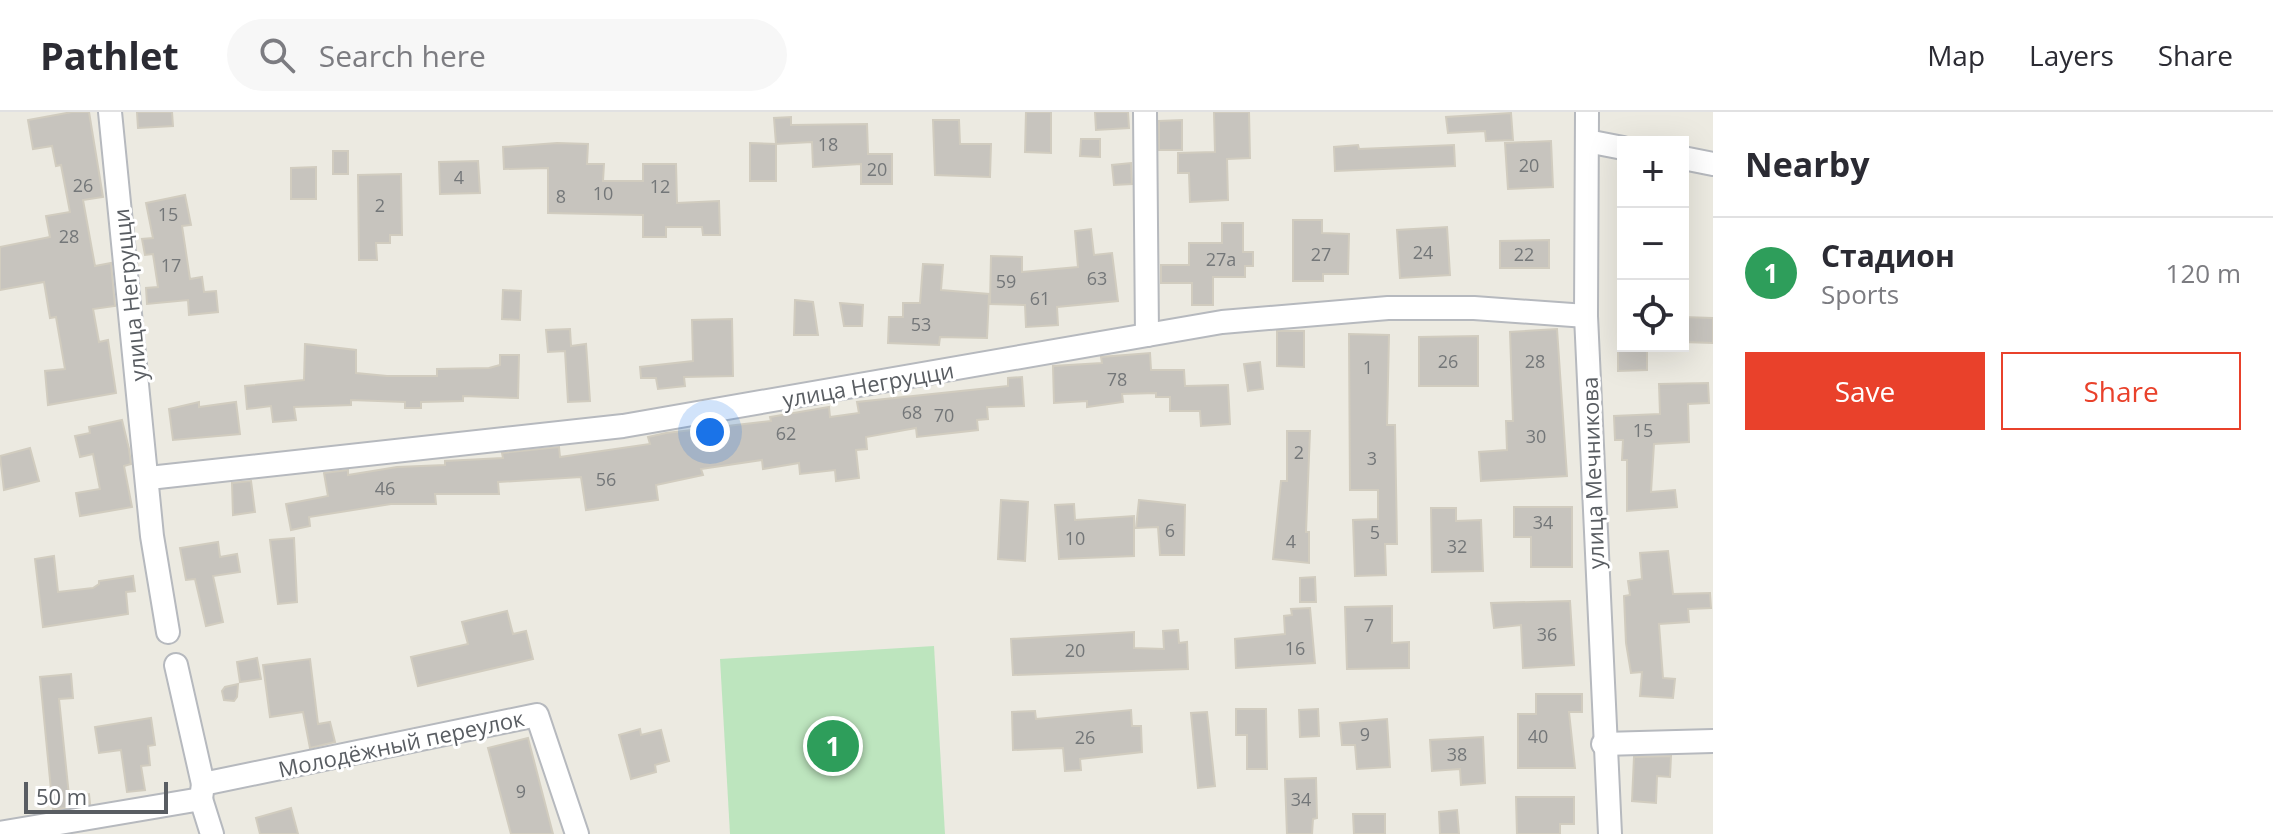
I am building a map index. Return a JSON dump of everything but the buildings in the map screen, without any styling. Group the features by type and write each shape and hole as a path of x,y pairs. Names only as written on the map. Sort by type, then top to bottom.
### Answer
{"street":[{"name":"улица Негруцци","path":"110,112 149,478 152,536 168,632"},
{"path":"1145,112 1147,335"},
{"name":"улица Мечникова","path":"1587,112 1586,316 1603,744 1610,834"},
{"path":"1587,141 1617,147"},
{"path":"1689,159 1713,164"},
{"name":"улица Негруцци","path":"149,478 623,426 1222,322 1388,308 1474,308 1586,316"},
{"path":"176,665 212,834"},
{"name":"Молодёжный переулок","path":"0,833 537,715 577,834"},
{"path":"1603,744 1713,741"}],"green space":[{"path":"934,646 945,834 730,834 720,659"}],"place":[{"name":"Стадион","path":"833,746"}]}
